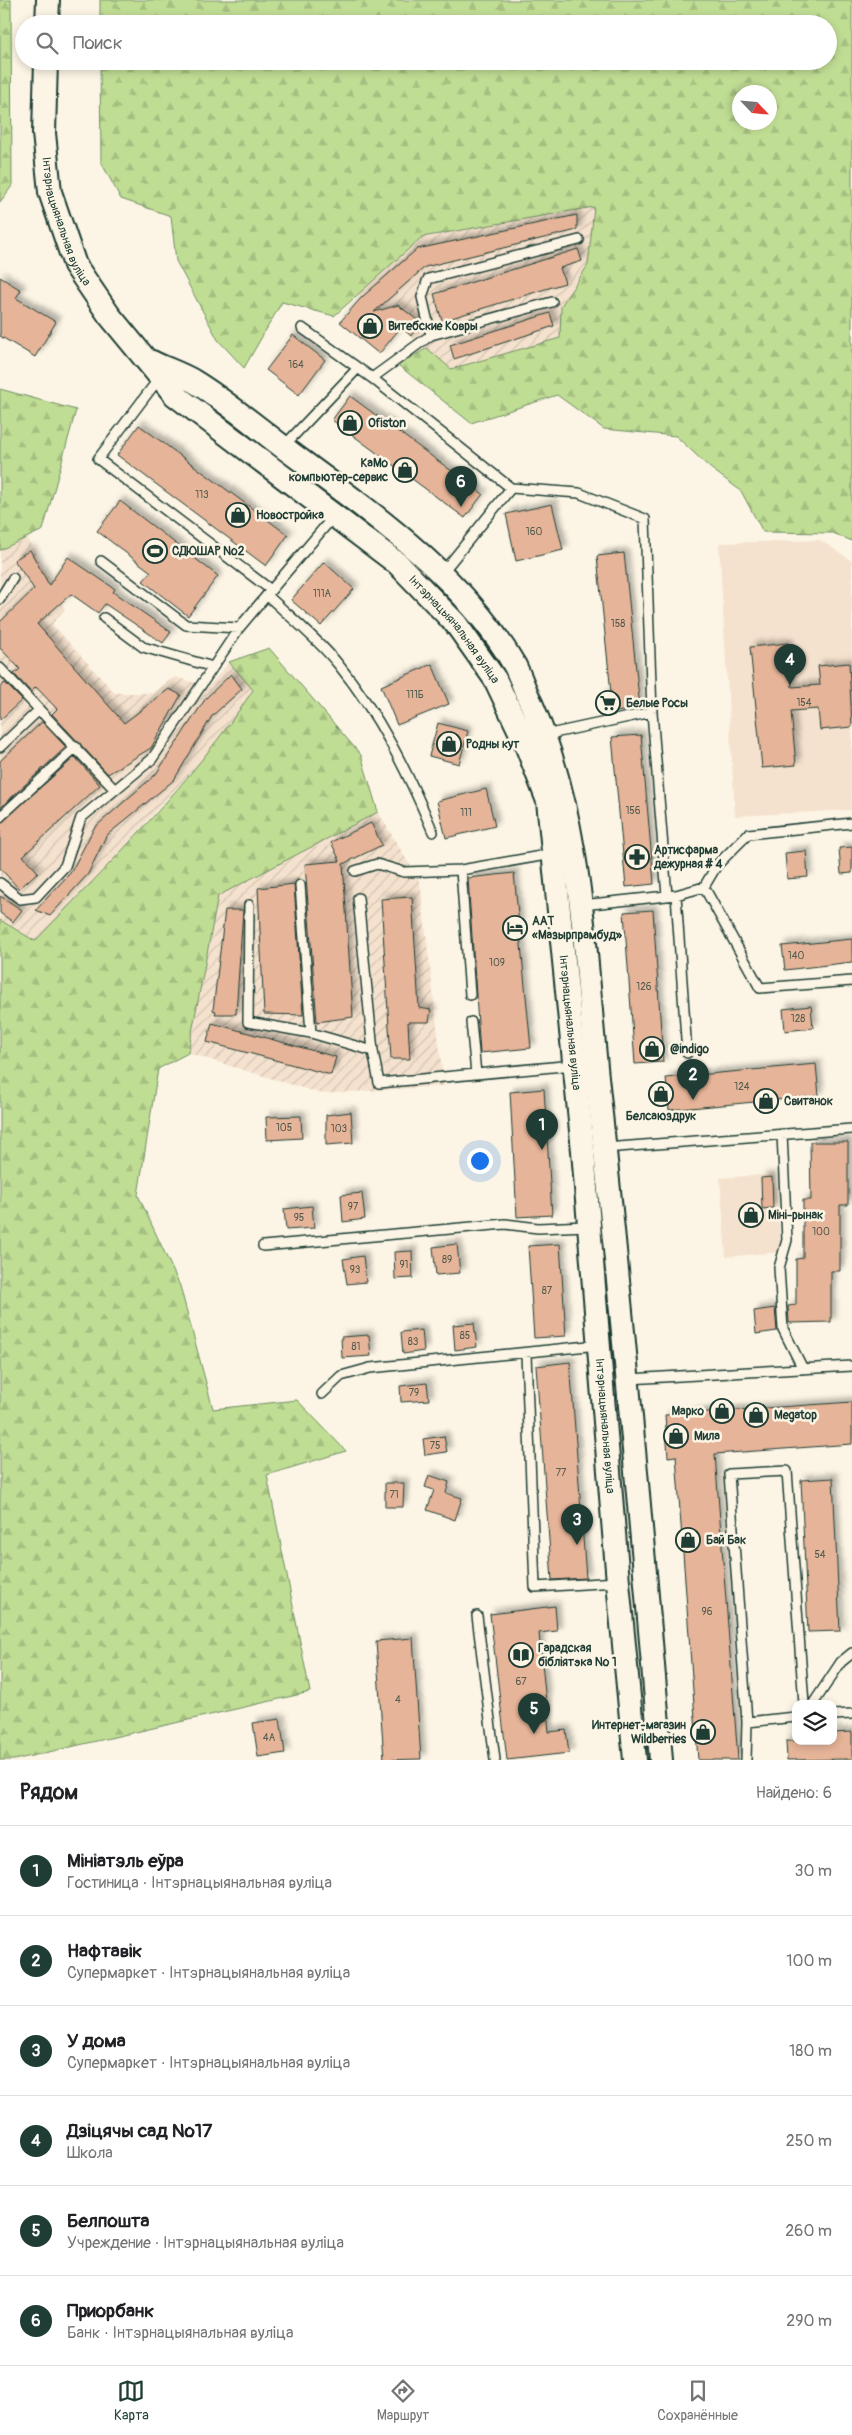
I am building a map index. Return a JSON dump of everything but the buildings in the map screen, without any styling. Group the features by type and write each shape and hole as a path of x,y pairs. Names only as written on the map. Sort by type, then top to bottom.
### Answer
{"main road":[{"path":"47,15 48,0"},
{"name":"Інтэрнацыянальная вуліца","path":"46,70 44,133 50,192 75,265 109,315 175,394 333,517 398,564 456,624 535,738 561,788 571,834 582,905 629,1379 660,1759"},
{"name":"Інтэрнацыянальная вуліца","path":"154,368 194,381 362,505 417,550 476,611 515,666 535,738 548,801 555,854 583,1151 587,1226 618,1582 636,1760"},
{"path":"583,1151 605,1148"},
{"path":"636,1760 660,1759"}],"lane":[{"path":"431,335 422,297 428,279 579,240"},
{"path":"372,378 431,335 552,302"},
{"path":"302,328 372,378 511,488 579,493 645,519 652,712 687,1053"},
{"path":"154,368 98,459 269,593 338,663 376,717 410,777 433,832"},
{"path":"283,447 358,368"},
{"path":"441,575 511,488"},
{"path":"0,883 20,899 36,897 65,866 81,818 152,759 239,628 333,517"},
{"path":"101,562 186,625 239,628"},
{"path":"0,599 13,578"},
{"path":"104,618 143,647 213,667"},
{"path":"2,673 76,747 115,790"},
{"path":"0,747 39,710"},
{"path":"535,738 652,712"},
{"path":"0,818 76,747"},
{"path":"582,905 672,895 704,887 717,865 748,834 852,823"},
{"path":"354,871 377,864 404,872 461,870 555,854"},
{"path":"461,870 470,995"},
{"path":"300,885 311,1033"},
{"path":"704,887 760,988 852,981"},
{"path":"358,898 373,1051 379,1083 574,1065"},
{"path":"249,905 248,1022 311,1033 373,1051"},
{"path":"471,1022 476,1074"},
{"path":"605,1148 852,1129"},
{"path":"782,1134 787,1240 779,1268 783,1329 802,1369"},
{"path":"262,1246 505,1224 538,1228 587,1226"},
{"path":"322,1394 342,1376 370,1368 526,1354 598,1345"},
{"path":"526,1354 535,1587 618,1582"},
{"path":"629,1379 852,1366"},
{"path":"746,1760 747,1722 729,1474 787,1471 804,1700"},
{"path":"477,1616 495,1760"},
{"path":"816,1700 841,1662 852,1653"},
{"path":"837,1715 852,1714"},
{"path":"747,1722 792,1717"}],"shaded area":[{"path":"595,207 588,265 561,306 560,338 451,369 358,294 422,237"},
{"path":"27,537 65,609 52,624 115,693 152,693 175,677 208,687 229,662 253,690 219,740 100,874 35,941 0,920 0,550"},
{"path":"820,540 852,561 852,810 735,816 719,543"},
{"path":"378,812 420,882 444,1086 322,1094 188,1053 218,896"},
{"name":"Міні-рынак","path":"775,1174 781,1252 726,1257 720,1178"}],"green space":[{"path":"0,0 11,0 12,186 0,202"},
{"path":"100,0 852,0 852,541 833,533 763,532 741,491 709,467 676,436 604,429 557,395 471,423 398,365 427,348 451,369 560,338 561,306 588,265 594,207 422,237 334,316 282,302 244,368 218,340 176,261 171,216 121,199 101,162 100,70 837,70 837,15 100,15"},
{"path":"0,389 76,410 43,530 0,550"},
{"path":"269,648 361,755 378,812 218,896 188,1053 158,1069 138,1195 180,1286 213,1409 297,1400 346,1451 267,1475 310,1692 14,1760 0,1760 0,920 35,941 122,851 178,789 230,724 253,690 229,662"}],"place":[{"name":"Витебские Ковры","path":"370,326"},
{"name":"Ofiston","path":"350,423"},
{"name":"КаМо компьютер-сервис","path":"405,470"},
{"name":"Приорбанк","path":"461,507"},
{"name":"Новостройка","path":"238,515"},
{"name":"СДЮШАР №2","path":"155,551"},
{"name":"Дзіцячы сад №17","path":"790,685"},
{"name":"Белые Росы","path":"608,703"},
{"name":"Родны кут","path":"449,744"},
{"name":"Артисфарма дежурная # 4","path":"637,857"},
{"name":"ААТ «Мазырпрамбуд»","path":"515,928"},
{"name":"@indigo","path":"652,1049"},
{"name":"Белсаюздрук","path":"661,1094"},
{"name":"Нафтавік","path":"693,1100"},
{"name":"Свитанок","path":"766,1101"},
{"name":"Мініатэль еўра","path":"542,1150"},
{"name":"Міні-рынак","path":"751,1215"},
{"name":"Марко","path":"722,1411"},
{"name":"Megatop","path":"756,1415"},
{"name":"Мила","path":"676,1436"},
{"name":"Бай Бак","path":"688,1540"},
{"name":"У дома","path":"577,1545"},
{"name":"Гарадская бібліятэка № 1","path":"521,1655"},
{"name":"Интернет-магазин Wildberries","path":"703,1732"},
{"name":"Белпошта","path":"534,1734"}]}
